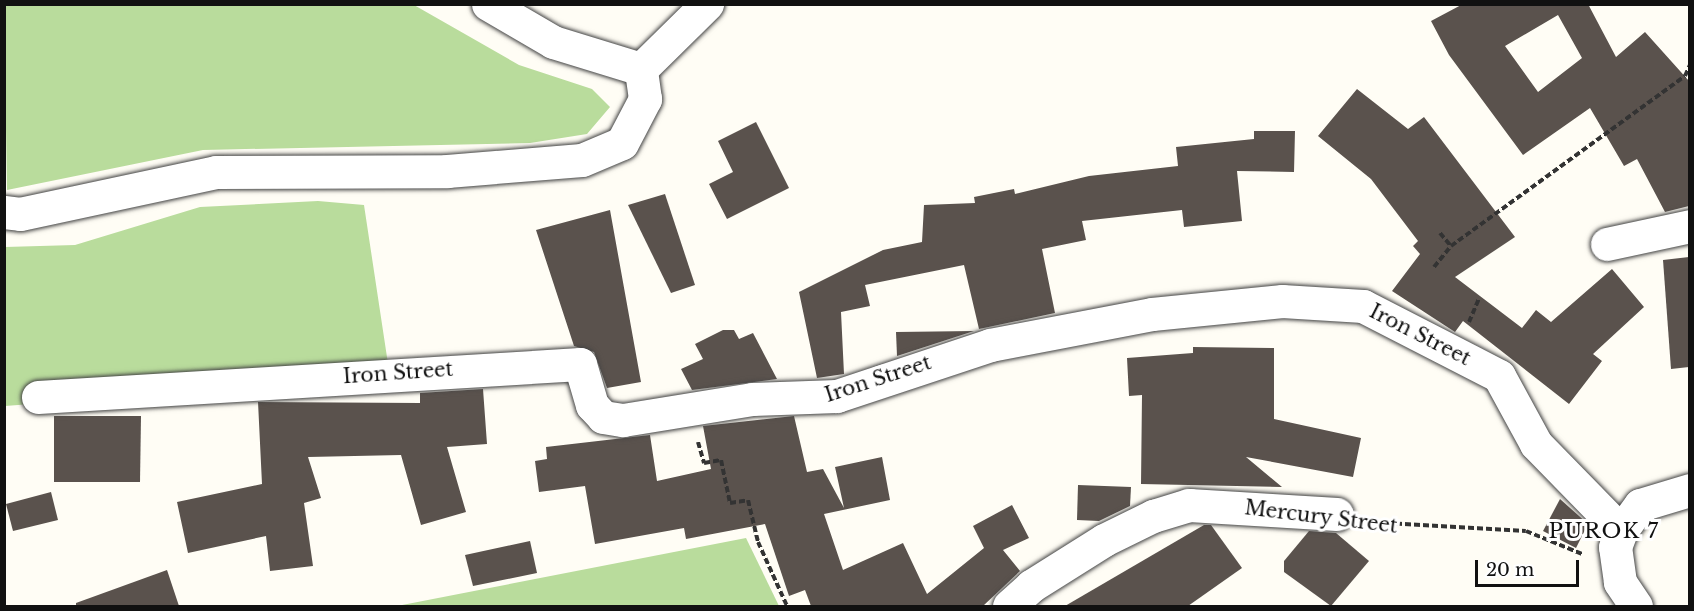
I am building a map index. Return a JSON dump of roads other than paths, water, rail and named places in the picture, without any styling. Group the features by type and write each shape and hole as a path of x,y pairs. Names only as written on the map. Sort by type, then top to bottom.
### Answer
{"street":[{"path":"488,4 553,42 641,69"},
{"path":"641,69 707,4"},
{"path":"4,212 20,214 216,172 447,171 582,160 622,143 645,99 641,69"},
{"path":"1607,244 1689,226"},
{"name":"Iron Street","path":"38,397 580,364 592,405 603,417 623,420 752,399 837,396 990,345 1152,314 1282,301 1363,306 1499,376 1536,444 1621,531"},
{"path":"1636,606 1620,582 1616,547 1621,531 1640,505 1689,490"},
{"name":"Mercury Street","path":"1009,606 1031,586 1104,540 1153,516 1189,505 1337,514"}],"district":[{"name":"PUROK 7","path":"1604,531"}]}
